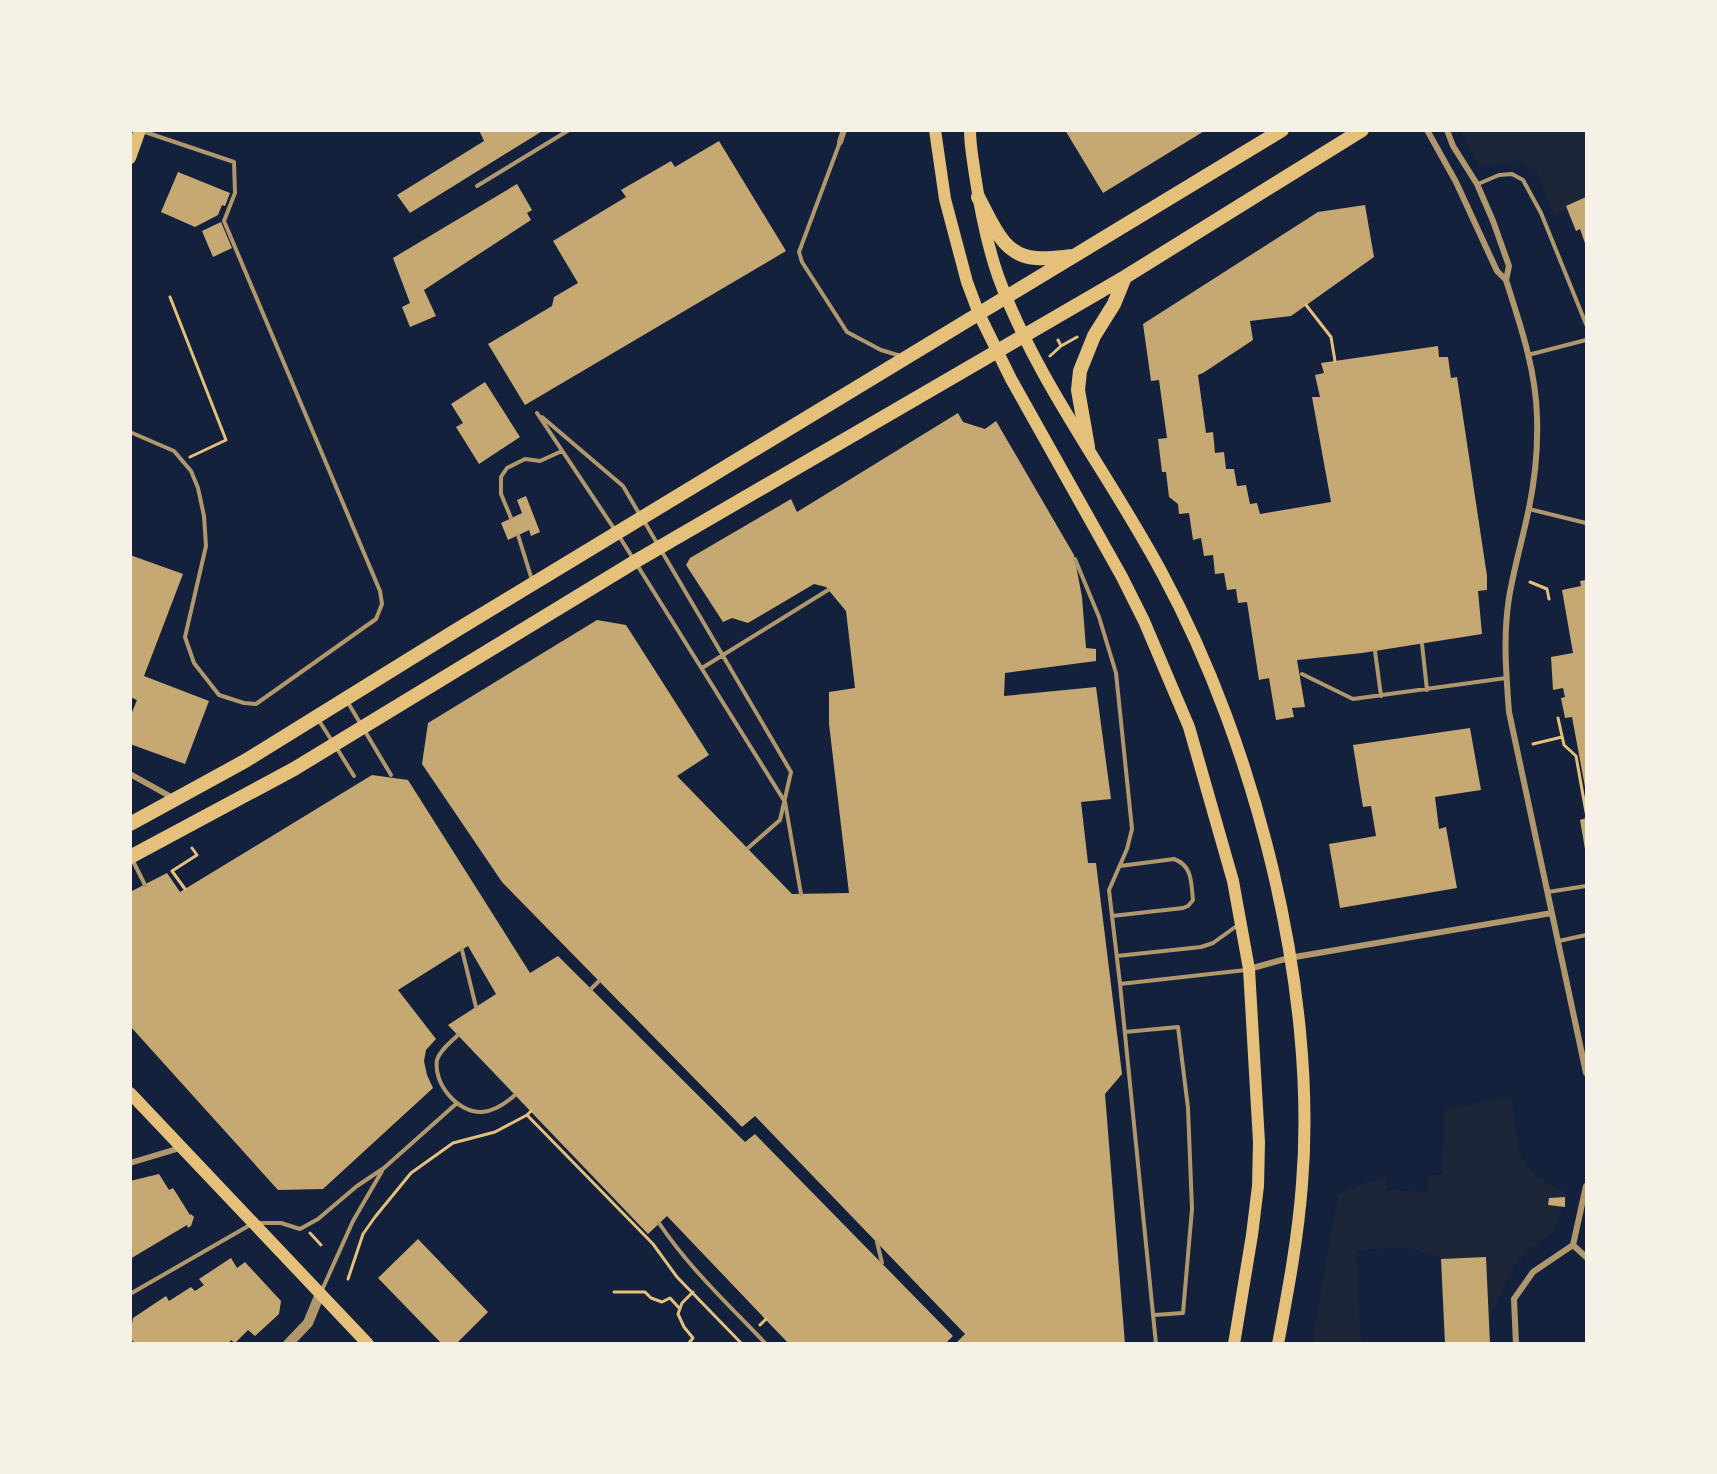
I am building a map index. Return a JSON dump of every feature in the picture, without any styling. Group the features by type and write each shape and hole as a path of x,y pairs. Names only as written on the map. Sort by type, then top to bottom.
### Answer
{"main road":[{"path":"130,158 141,130"},
{"path":"935,130 945,199 979,314 996,352 1122,577 1170,679 1200,762 1223,843 1250,969 1259,1131 1258,1186 1247,1276 1234,1344"},
{"path":"970,130 978,197 994,262 1007,298 1038,363 1164,576 1205,663 1256,807 1289,958 1301,1057 1304,1142 1298,1221 1278,1344"},
{"path":"130,824 245,760 1282,130"},
{"path":"131,857 335,745 636,561 1125,277 1362,130"},
{"path":"978,197 1002,242 1014,251 1037,258 1076,256"},
{"path":"1088,447 1078,390 1080,371 1094,336 1114,304 1125,277"},
{"path":"130,1094 368,1344"}],"street":[{"path":"840,142 843,130"},
{"path":"1427,130 1456,182 1497,271 1506,280"},
{"path":"1447,130 1453,146 1477,184 1509,266 1506,280 1535,387 1537,450 1529,508 1509,597 1505,639 1506,678 1509,712 1587,1073"},
{"path":"130,774 176,800"},
{"path":"1250,969 1289,958 1552,913"},
{"path":"130,1163 181,1147"},
{"path":"1516,1344 1514,1299 1533,1272 1574,1245 1587,1186"},
{"path":"1574,1245 1587,1257"},
{"path":"288,1344 308,1323 320,1294"}],"lane":[{"path":"130,432 174,451 191,471 198,488 204,516 206,546 185,637 194,663 219,695 244,704 256,704 376,619 381,604 380,591 225,221 235,193 234,162 141,130"},
{"path":"477,186 569,130"},
{"path":"840,142 798,252 802,262 847,332 881,350 908,357"},
{"path":"1477,184 1498,176 1512,174 1523,180 1540,213 1587,324"},
{"path":"1528,356 1587,340"},
{"path":"748,848 780,820 785,802 791,772 622,486 537,413 636,561 785,802 801,894"},
{"path":"511,518 501,494 501,477 507,468 525,459 540,461 562,451"},
{"path":"1529,508 1587,523"},
{"path":"518,535 533,584"},
{"path":"1075,559 1099,617 1116,673 1132,829 1127,849 1109,890 1156,1344"},
{"path":"702,668 828,590"},
{"path":"1422,644 1427,690"},
{"path":"1375,651 1381,696"},
{"path":"1302,674 1353,699 1506,678"},
{"path":"345,698 391,775"},
{"path":"316,716 354,776"},
{"path":"131,857 144,885"},
{"path":"1112,916 1183,908 1193,900 1191,876 1186,865 1179,861 1120,866"},
{"path":"1548,892 1587,886"},
{"path":"1117,956 1201,947 1213,943 1241,922"},
{"path":"1559,941 1587,935"},
{"path":"462,950 476,1007"},
{"path":"1120,984 1250,969"},
{"path":"591,989 599,981"},
{"path":"1125,1032 1178,1027 1188,1108 1192,1209 1183,1313 1154,1315"},
{"path":"458,1035 438,1059 437,1072 448,1094 469,1110 482,1112 503,1105 515,1095"},
{"path":"130,1294 254,1223 281,1223 300,1228 318,1219 344,1196 384,1168 457,1103"},
{"path":"320,1294 353,1221 384,1168"},
{"path":"659,1223 700,1275 766,1344"},
{"path":"877,1242 882,1263"}],"path":[{"path":"170,297 226,440 183,460"},
{"path":"1306,305 1331,337 1335,361"},
{"path":"1050,356 1061,345 1078,336"},
{"path":"1058,340 1061,345"},
{"path":"1530,582 1547,589 1549,599"},
{"path":"1558,718 1564,745 1576,756 1586,812"},
{"path":"1533,744 1562,737"},
{"path":"185,889 172,871 196,855 192,848"},
{"path":"348,1279 363,1234 411,1173 453,1143 495,1132 529,1113 653,1244 677,1277 742,1344"},
{"path":"309,1232 321,1245"},
{"path":"614,1292 645,1292 651,1298 662,1302 670,1298 680,1309"},
{"path":"688,1344 693,1338 684,1327 678,1314 682,1303 693,1292"}],"shaded area":[{"path":"1460,131 1586,131 1586,203 1554,215 1535,169 1521,160 1480,167"},
{"path":"1512,1097 1518,1152 1535,1175 1568,1195 1553,1231 1513,1267 1489,1318 1486,1257 1441,1259 1409,1247 1356,1250 1361,1343 1312,1344 1338,1194 1386,1175 1387,1190 1428,1192 1428,1176 1443,1174 1444,1109"}],"building":[{"path":"479,130 544,130 410,213 397,195 484,141"},
{"path":"1065,130 1206,130 1103,193"},
{"path":"719,141 786,251 525,405 488,344 552,306 554,297 578,283 553,241 626,197 621,190 671,161 675,167"},
{"path":"178,172 230,193 225,206 222,205 218,215 195,227 161,212"},
{"path":"517,184 532,210 527,213 531,220 424,290 436,316 410,327 402,307 410,303 393,258"},
{"path":"1586,197 1586,246 1580,229 1576,231 1566,206"},
{"path":"1365,205 1374,257 1291,316 1250,321 1253,340 1198,375 1206,433 1213,432 1215,453 1224,452 1226,469 1234,469 1237,486 1246,485 1250,504 1257,503 1260,514 1331,502 1312,397 1320,397 1315,375 1324,373 1321,363 1438,346 1439,357 1448,357 1451,378 1457,377 1487,576 1487,590 1478,591 1482,634 1362,653 1297,660 1305,707 1292,708 1294,717 1276,720 1269,678 1259,680 1247,602 1238,603 1236,589 1227,590 1224,573 1215,574 1213,555 1204,556 1201,538 1193,540 1189,513 1179,514 1178,504 1169,497 1166,472 1162,472 1158,439 1167,438 1159,380 1151,381 1143,324 1318,212"},
{"path":"221,222 232,248 213,257 202,231"},
{"path":"485,382 520,437 479,464 456,427 463,423 451,404"},
{"path":"958,413 963,422 985,429 996,421 1074,555 1082,597 1086,648 1096,649 1096,661 1005,673 1004,696 1096,687 1111,799 1081,802 1088,863 1096,863 1122,1074 1105,1094 1125,1344 955,1344 965,1334 755,1116 742,1127 502,882 422,764 428,723 597,620 626,625 709,755 677,776 792,894 849,893 829,724 829,692 855,688 846,611 826,587 814,584 748,623 732,618 723,622 686,565 690,558 791,499 797,512"},
{"path":"526,496 540,532 531,536 529,530 508,540 501,523 522,513 517,500"},
{"path":"130,555 183,574 144,676 209,701 185,764 130,744 130,717 137,700 130,697"},
{"path":"1586,580 1585,787 1572,717 1565,718 1561,698 1565,697 1563,688 1553,690 1551,657 1573,653 1562,590 1581,586 1580,581"},
{"path":"1470,728 1481,790 1435,797 1439,829 1446,827 1457,888 1340,908 1329,844 1376,836 1371,806 1363,807 1353,745"},
{"path":"372,775 408,780 530,973 558,956 745,1142 755,1134 953,1336 945,1344 789,1344 667,1216 648,1234 448,1025 496,994 468,946 398,990 436,1039 426,1050 424,1061 433,1088 323,1189 278,1190 130,1026 130,892 167,873 180,892"},
{"path":"1586,818 1586,849 1585,849 1580,820"},
{"path":"159,1174 169,1190 173,1188 190,1215 194,1217 191,1226 188,1228 187,1225 130,1259 130,1181"},
{"path":"1565,1197 1565,1207 1548,1205 1549,1198"},
{"path":"418,1239 488,1312 456,1344 442,1344 378,1278"},
{"path":"1486,1257 1490,1344 1445,1344 1441,1259"},
{"path":"231,1258 237,1268 245,1262 281,1301 279,1314 255,1336 248,1330 235,1343 231,1340 228,1344 135,1344 130,1337 133,1318 166,1296 169,1301 191,1287 195,1291 204,1285 199,1279"}]}
